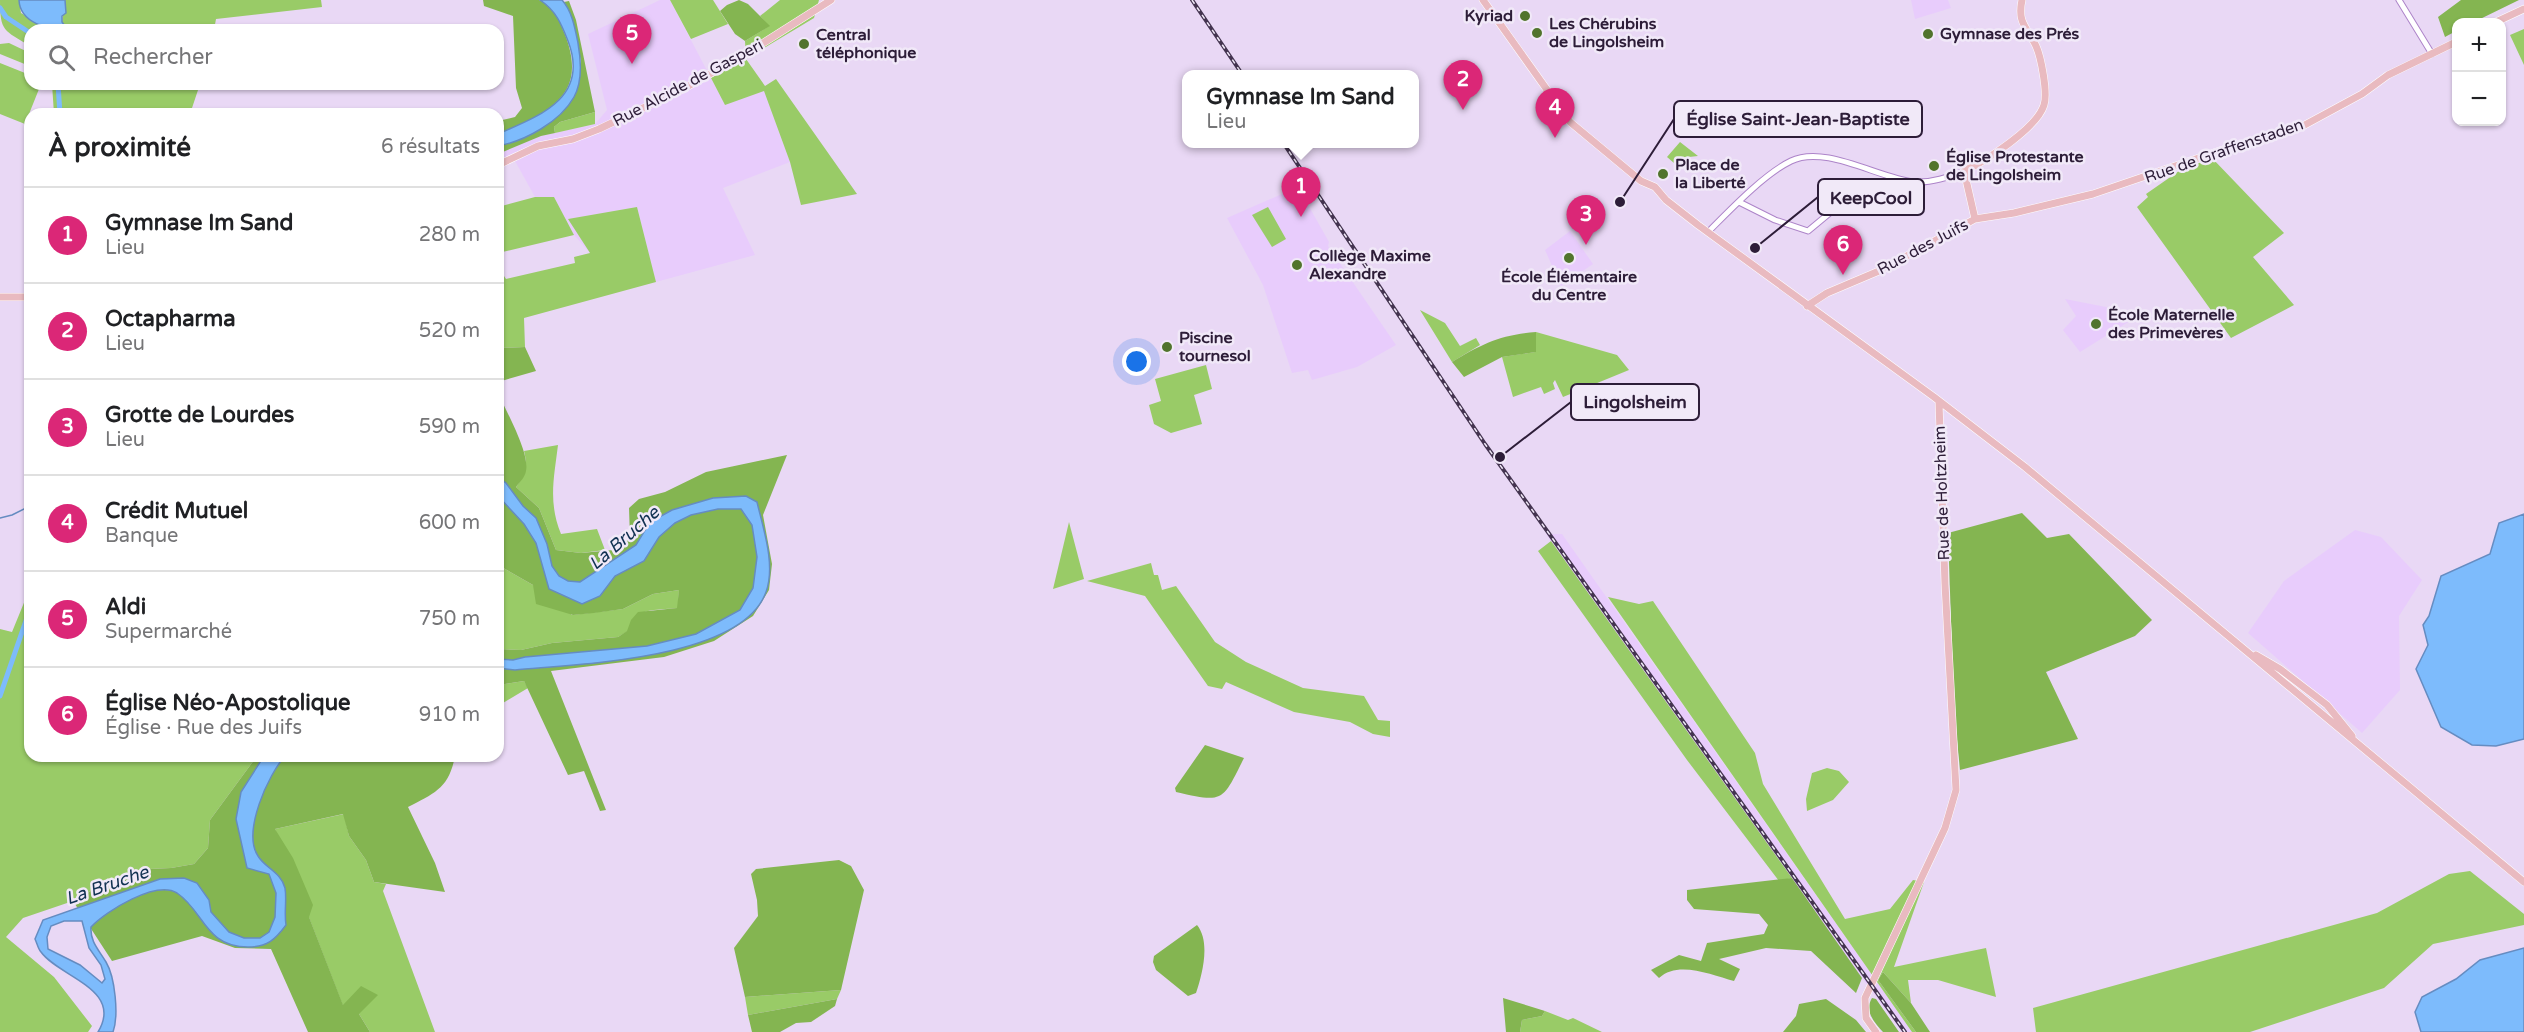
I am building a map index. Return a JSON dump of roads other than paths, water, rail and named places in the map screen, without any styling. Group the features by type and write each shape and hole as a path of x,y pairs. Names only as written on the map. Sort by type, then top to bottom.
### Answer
{"main road":[{"name":"Rue Alcide de Gasperi","path":"504,162 538,146 573,139 605,127 715,72 831,0"},
{"path":"1483,0 1575,128 1641,181 1655,187 1666,200 1708,232 2025,467 2240,647 2311,699 2336,714 2361,748 2524,882"},
{"path":"1978,218 1966,170 1997,152 2022,132 2044,105 2040,56 2022,23 2020,12 2022,0"},
{"path":"2505,18 2524,9"},
{"name":"Rue de Graffenstaden","path":"1978,218 2014,213 2093,194 2228,148 2301,127 2362,94 2376,82 2452,44"},
{"name":"Rue des Juifs","path":"1807,306 1827,293 1880,271 1978,218"},
{"path":"0,297 24,297"},
{"name":"Rue de Holtzheim","path":"1876,1032 1866,1018 1865,998 1945,828 1956,790 1936,400"}],"street":[{"path":"2399,0 2432,54"},
{"path":"1708,232 1739,202 1792,160 1810,156 1840,161 1895,178 1926,182 1966,170"},
{"path":"1739,202 1775,220 1808,231 1849,197 1892,182 1895,178"}],"water":[{"path":"19,0 65,0 66,13 62,16 64,24 36,24 24,14"},
{"path":"540,0 562,0 568,9 579,50 580,70 577,91 568,106 551,122 530,135 504,144 504,131 544,112 557,102 566,91 572,77 573,61 568,41 560,23 546,4"},
{"path":"504,482 523,506 536,518 547,544 552,566 559,576 568,581 580,582 636,545 650,522 672,510 713,498 746,496 757,502 769,559 769,581 766,592 751,615 725,632 692,645 615,661 515,670 504,669 504,659 647,646 696,634 740,610 753,588 757,557 752,525 741,509 718,509 691,515 675,523 659,537 644,561 615,576 600,596 582,604 549,589 536,543 524,524 504,502"},
{"path":"2524,514 2524,739 2496,746 2472,745 2441,727 2416,669 2428,645 2423,625 2429,616 2441,576 2490,554 2499,523"},
{"path":"260,762 280,762 271,776 259,804 253,833 258,856 277,874 285,888 286,925 274,939 265,944 248,947 234,945 214,935 186,900 168,890 145,894 119,906 91,927 93,942 106,962 112,977 115,996 116,1016 113,1032 98,1032 104,1017 103,1005 86,985 50,961 39,949 35,939 43,920 160,879 184,878 197,883 209,900 211,912 229,932 244,938 260,938 269,932 275,917 276,893 269,874 247,868 236,819 241,792","holes":["64,921 82,921 89,948 101,965 105,979 102,983 80,965 48,949 47,937 51,926"]},
{"path":"2524,948 2524,1032 2421,1032 2415,1012 2422,997 2456,979 2480,960"}],"waterway":[{"path":"0,8 6,17 24,29"},
{"path":"58,90 60,108"},
{"path":"0,518 24,509"},
{"path":"0,696 24,626"}],"railway":[{"path":"1192,0 1239,70"},
{"path":"1287,148 1485,444 1905,1032"}],"place":[{"name":"Kyriad","path":"1525,16"},
{"name":"Les Chérubins de Lingolsheim","path":"1537,33"},
{"name":"Gymnase des Prés","path":"1928,34"},
{"name":"Central téléphonique","path":"804,44"},
{"name":"Aldi","path":"632,64"},
{"name":"Octapharma","path":"1463,110"},
{"name":"Crédit Mutuel","path":"1555,138"},
{"name":"Église Protestante de Lingolsheim","path":"1934,166"},
{"name":"Place de la Liberté","path":"1663,174"},
{"name":"Église Saint-Jean-Baptiste","path":"1620,202"},
{"name":"Gymnase Im Sand","path":"1301,217"},
{"name":"Grotte de Lourdes","path":"1586,245"},
{"name":"KeepCool","path":"1755,248"},
{"name":"École Élémentaire du Centre","path":"1569,258"},
{"name":"Collège Maxime Alexandre","path":"1297,265"},
{"name":"Église Néo-Apostolique","path":"1843,275"},
{"name":"École Maternelle des Primevères","path":"2096,324"},
{"name":"Piscine tournesol","path":"1167,347"},
{"name":"Lingolsheim","path":"1500,457"}],"water label":[{"name":"La Bruche","path":"624,538"},
{"name":"La Bruche","path":"107,885"}]}
